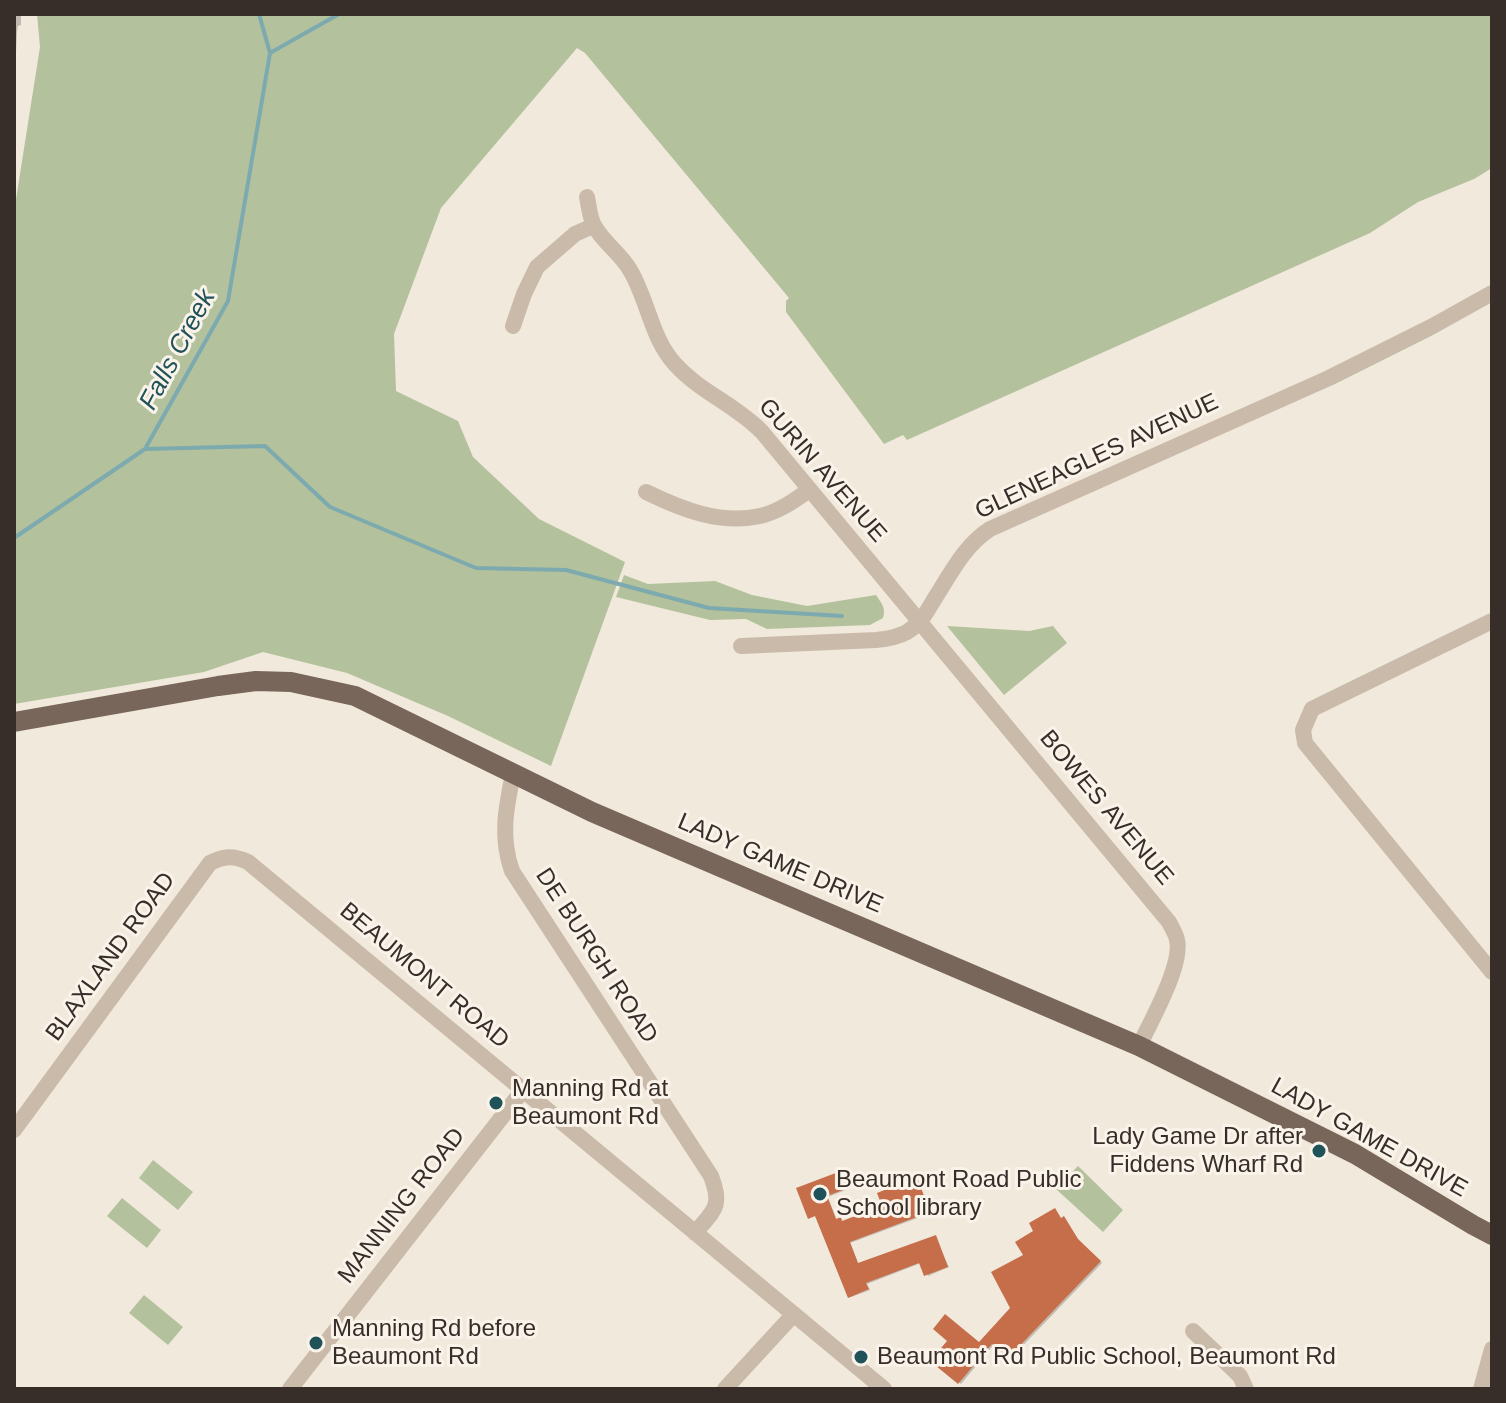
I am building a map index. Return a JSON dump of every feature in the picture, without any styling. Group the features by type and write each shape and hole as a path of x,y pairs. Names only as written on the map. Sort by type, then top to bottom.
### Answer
{"main road":[{"name":"LADY GAME DRIVE","path":"14,722 256,681 291,682 355,696 592,812 1139,1046 1355,1154 1492,1235"}],"street":[{"name":"GURIN AVENUE","path":"587,197 593,226 629,267 652,325 673,362 701,387 748,417 921,622"},
{"path":"513,326 537,267 575,234 593,226"},
{"name":"GLENEAGLES AVENUE","path":"921,622 969,546 990,529 1329,378 1492,293"},
{"path":"646,492 677,507 713,517 737,518 760,516 787,506 809,490"},
{"path":"1492,621 1312,709 1303,730 1305,743 1492,972"},
{"path":"741,646 890,638 905,633 921,622"},
{"name":"BOWES AVENUE","path":"921,622 1169,922 1177,940 1178,957 1139,1046"},
{"name":"DE BURGH ROAD","path":"513,774 505,812 504,837 512,871 711,1176 718,1200 715,1209 695,1233"},
{"name":"BEAUMONT ROAD","path":"223,857 237,857 248,862 884,1389"},
{"name":"BLAXLAND ROAD","path":"14,1130 210,863 223,857"},
{"name":"MANNING ROAD","path":"290,1389 523,1090"},
{"path":"725,1389 794,1314"},
{"path":"1193,1331 1240,1376 1246,1389"},
{"path":"1481,1389 1492,1349"}],"green space":[{"path":"37,14 1492,14 1492,168 1474,179 1418,202 1370,233 907,440 903,435 884,444 786,312 789,298 585,53 577,48 441,208 394,334 396,391 458,421 473,457 539,519 625,562 551,766 448,716 347,673 263,652 204,672 14,704 14,212 40,47"},
{"path":"624,575 648,584 715,581 752,595 807,606 876,595 883,606 884,615 870,625 767,629 746,619 710,620 616,597"},
{"path":"947,626 1029,631 1053,626 1067,643 1004,695"},
{"path":"153,1160 193,1192 178,1210 139,1178"},
{"path":"1078,1166 1123,1210 1103,1232 1056,1189"},
{"path":"122,1198 161,1230 147,1248 107,1216"},
{"path":"144,1295 183,1327 168,1345 129,1313"}],"building":[{"path":"841,1171 848,1188 827,1196 836,1219 841,1217 842,1221 882,1206 877,1193 917,1177 930,1212 850,1242 858,1263 936,1235 948,1267 924,1276 919,1263 866,1283 869,1289 848,1298 815,1216 808,1219 796,1188"},
{"path":"1055,1208 1061,1218 1064,1216 1078,1239 1101,1261 1008,1358 992,1344 958,1384 930,1361 947,1341 933,1329 945,1314 979,1342 1010,1308 991,1272 1023,1255 1015,1242 1033,1231 1029,1223"}],"waterway":[{"name":"Falls Creek","path":"14,538 145,449 228,301 270,53 259,14"},
{"path":"270,53 339,14"},
{"path":"145,449 265,446 330,507 476,568 566,570 709,608 842,616"}],"place":[{"name":"Manning Rd at Beaumont Rd","path":"496,1103"},
{"name":"Lady Game Dr after Fiddens Wharf Rd","path":"1319,1151"},
{"name":"Beaumont Road Public School library","path":"820,1194"},
{"name":"Manning Rd before Beaumont Rd","path":"316,1343"},
{"name":"Beaumont Rd Public School, Beaumont Rd","path":"861,1357"}]}
